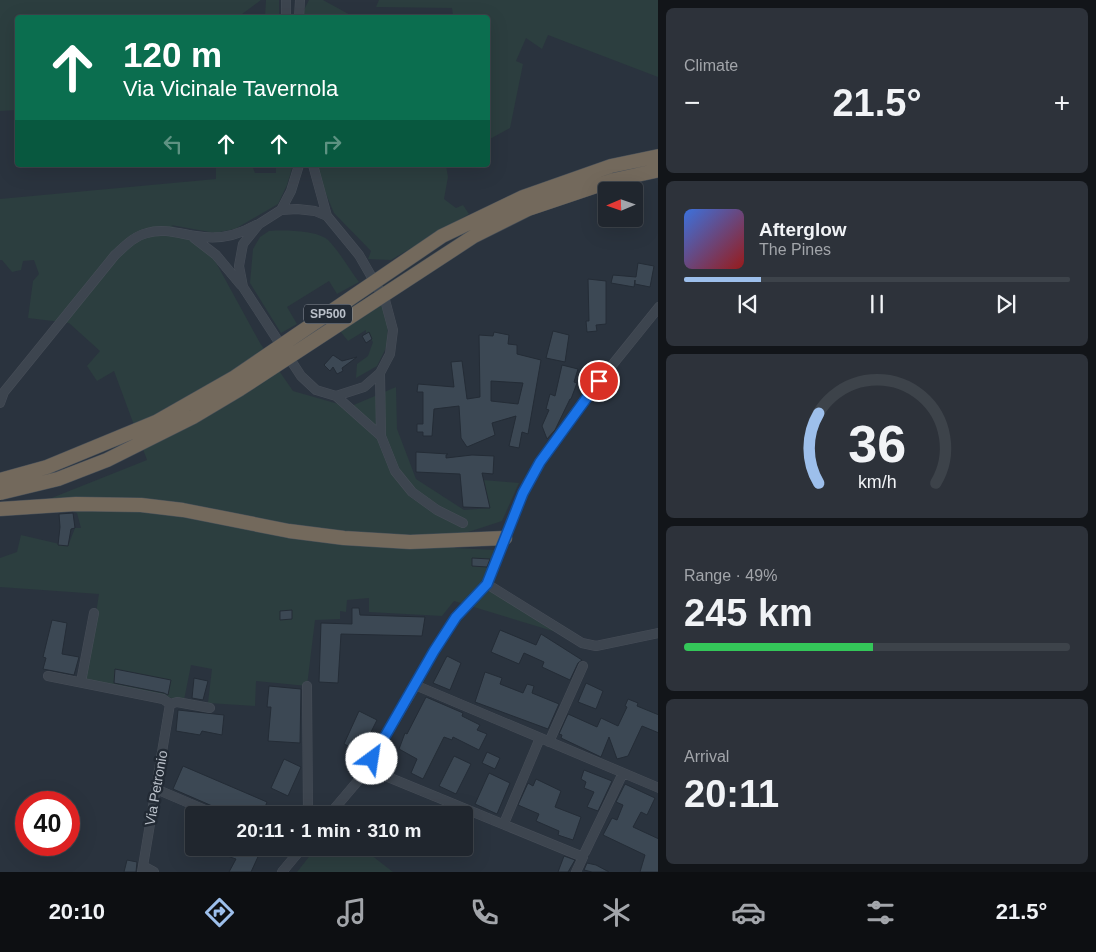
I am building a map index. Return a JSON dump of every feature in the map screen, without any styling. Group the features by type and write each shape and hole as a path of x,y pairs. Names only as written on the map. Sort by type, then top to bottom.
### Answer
{"highway":[{"name":"SP500","path":"0,480 47,467 156,422 235,377 442,236 523,197 611,166 658,156"},
{"name":"SP500","path":"0,493 58,479 107,460 192,417 240,389 474,236 528,209 614,180 658,170"},
{"path":"0,509 76,504 141,505 190,511 289,531 375,541 440,542 505,538"}],"street":[{"path":"286,0 286,15"},
{"path":"299,15 300,0"},
{"path":"0,403 4,392 115,255 134,238 147,232 165,231 220,238 248,230 280,210 291,191 298,167"},
{"path":"314,167 328,216 359,255 385,300 393,330 390,354 380,374 364,387 336,396"},
{"path":"280,210 315,211 328,216"},
{"path":"243,287 239,266 244,244 259,224"},
{"path":"187,234 202,243 216,255 243,287 301,376 316,390 336,396 381,436"},
{"path":"337,806 362,776 434,651 462,610 487,584 523,493 540,462 594,388 658,307"},
{"path":"380,374 381,436 396,471 412,492 437,510 463,523"},
{"path":"487,584 582,644 596,646 658,633"},
{"path":"81,682 94,613"},
{"path":"549,742 583,666"},
{"path":"48,676 163,699 170,704 177,702 210,708"},
{"path":"415,685 658,788"},
{"path":"307,686 308,806"},
{"name":"Via Petronio","path":"142,869 170,704"},
{"path":"505,821 540,738"},
{"path":"366,768 584,855"},
{"path":"576,872 623,773"},
{"path":"156,789 196,806"},
{"path":"282,872 293,856"},
{"path":"142,869 154,872"}],"shaded area":[{"path":"0,0 261,0 241,15 15,15 15,110 0,111"},
{"path":"266,0 279,0 279,15 265,15"},
{"path":"309,0 323,0 350,15 304,15 304,10"},
{"path":"379,0 658,0 658,77 548,35 542,49 526,38 516,61 523,64 510,128 490,139 490,15 453,15 452,8 376,7"},
{"path":"216,167 253,167 255,173 276,173 276,167 292,167 278,204 235,229 215,233 171,225 208,248 260,343 293,391 349,407 396,387 397,429 416,479 464,510 490,508 483,480 519,483 502,521 453,537 455,548 495,550 485,578 556,632 454,601 442,616 369,612 369,598 347,600 346,612 340,611 340,619 315,620 307,686 256,681 255,706 208,703 212,669 191,665 184,700 85,683 99,594 0,587 0,558 17,552 21,535 68,546 75,528 81,528 77,513 44,501 147,460 114,371 97,381 87,366 100,351 69,323 28,318 33,281 39,274 34,260 23,261 21,270 12,272 0,260 0,199 216,179"},
{"path":"317,167 446,167 448,177 444,199 456,208 463,205 469,214 391,260 368,259 371,251 334,213 321,182"},
{"path":"269,231 300,231 323,237 336,249 359,282 337,294 329,281 287,307 297,324 281,333 250,283 253,249 260,237"},
{"path":"381,303 388,322 387,346 377,366 356,378 357,364 368,356 373,342 366,334 366,330 348,341 340,331"},
{"path":"310,856 372,856 393,872 297,872"}],"building":[{"path":"638,263 654,266 650,287 635,284 635,280 634,287 611,283 613,275 636,277"},
{"path":"588,279 606,281 606,324 596,325 597,331 587,332 586,321 589,321"},
{"path":"553,331 569,335 565,362 546,358"},
{"path":"369,332 372,339 366,343 362,336"},
{"path":"494,332 509,335 508,344 517,345 517,354 541,360 528,434 522,432 519,448 509,446 516,416 492,423 495,435 467,447 461,438 459,406 434,409 432,436 423,436 423,432 417,432 417,424 423,424 423,392 417,392 418,384 454,387 451,362 462,361 467,399 480,397 479,335 493,336","holes":["491,381 523,383 518,404 491,401"]},
{"path":"333,355 342,361 357,357 342,368 343,371 337,374 333,367 330,371 324,365"},
{"path":"562,365 578,369 574,382 577,383 555,430 547,439 542,426 549,410 546,409 550,394 555,396"},
{"path":"416,452 448,454 446,458 472,455 494,456 493,474 482,473 490,508 463,507 460,474 416,472"},
{"path":"73,513 75,528 71,529 68,546 58,545 59,514"},
{"path":"472,558 490,559 487,567 472,566"},
{"path":"352,608 359,608 360,615 425,617 422,636 341,634 338,683 319,682 321,623 352,624"},
{"path":"292,610 292,619 280,620 280,611"},
{"path":"52,620 67,623 62,654 79,657 74,675 43,669 46,658 43,657"},
{"path":"500,630 536,645 541,634 582,660 578,663 570,680 542,667 544,662 524,653 519,664 491,652"},
{"path":"447,656 461,663 450,690 433,683"},
{"path":"115,669 171,680 168,695 114,683"},
{"path":"485,672 502,678 500,684 523,693 527,684 534,686 532,693 559,704 548,729 475,702"},
{"path":"194,678 208,681 203,700 192,698"},
{"path":"586,683 603,691 596,709 578,702"},
{"path":"269,686 301,689 300,743 268,741 271,707 267,707"},
{"path":"426,697 463,713 462,716 480,725 477,730 487,734 479,750 453,737 452,740 444,737 423,779 411,773 417,759 399,749 405,733 407,734"},
{"path":"628,699 638,703 637,706 658,715 658,733 642,726 628,756 617,759 609,737 601,757 561,738 562,735 559,734 568,714 597,727 601,718 618,726 627,707 625,706"},
{"path":"178,710 224,715 222,735 202,731 200,735 176,731"},
{"path":"359,711 377,720 361,752 344,744"},
{"path":"487,752 500,758 495,769 482,763"},
{"path":"454,756 471,764 456,794 439,786"},
{"path":"284,759 301,767 288,796 271,788"},
{"path":"183,766 267,802 265,806 212,806 173,789"},
{"path":"584,770 612,781 598,811 587,807 594,792 584,788 586,782 581,779"},
{"path":"489,773 510,783 497,814 475,804"},
{"path":"536,779 561,791 555,807 581,817 573,840 558,835 559,831 536,821 539,814 518,805 528,783 533,786"},
{"path":"625,784 655,798 647,815 641,812 633,827 658,839 658,872 640,872 645,855 603,835 612,818 617,820 623,805 616,802"},
{"path":"227,856 258,856 251,872 229,872 236,859"},
{"path":"564,856 575,860 568,872 558,872"},
{"path":"127,860 137,862 136,872 124,872"},
{"path":"587,863 596,865 609,872 584,870"}],"route":[{"path":"372,759 434,651 456,617 487,584 523,493 540,462 599,381"}]}
